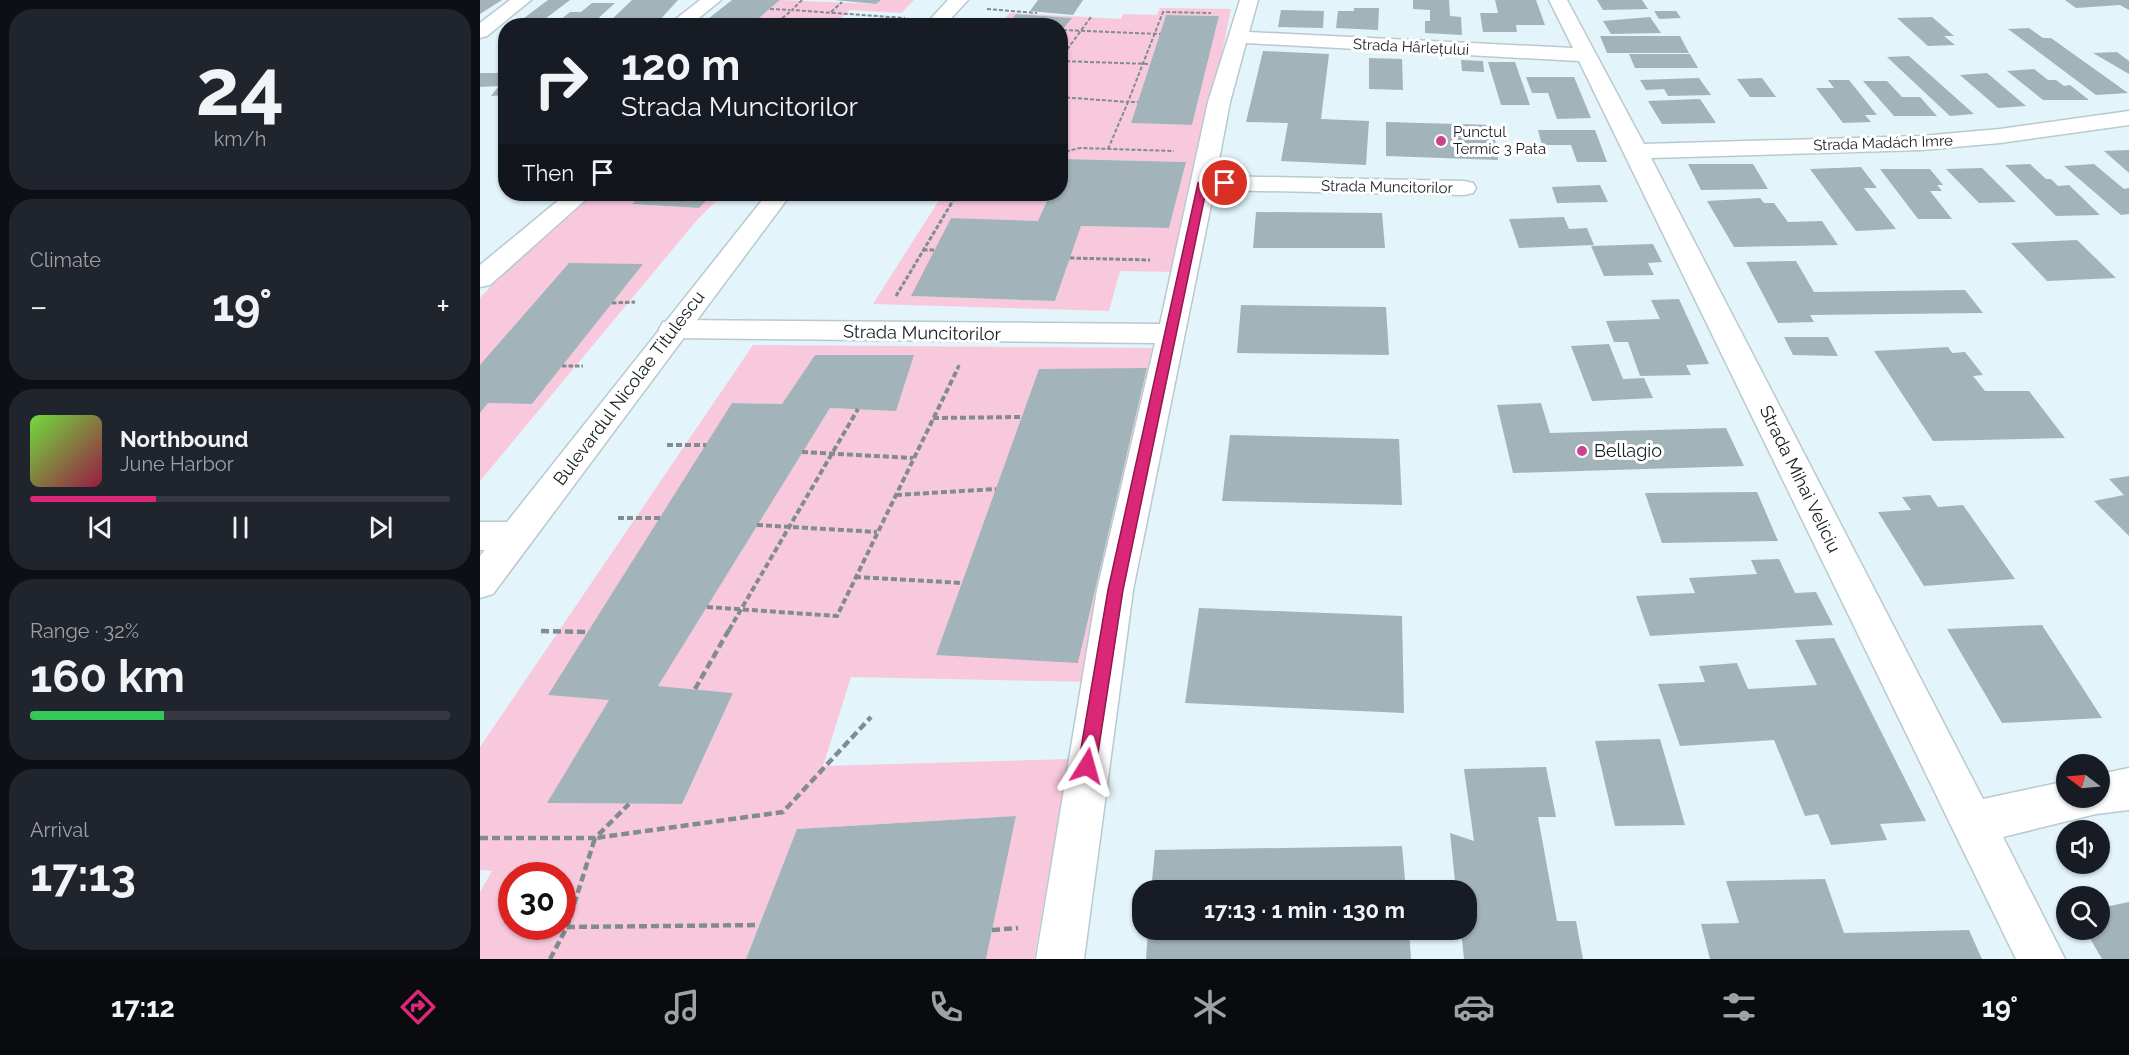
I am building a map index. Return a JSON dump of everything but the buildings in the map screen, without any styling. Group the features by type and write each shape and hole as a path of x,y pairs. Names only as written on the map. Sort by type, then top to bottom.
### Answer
{"street":[{"path":"500,18 522,0"},
{"path":"687,18 711,0"},
{"path":"941,18 959,0"},
{"name":"Strada Mihai Veliciu","path":"1557,0 1636,151 2041,959"},
{"path":"1060,959 1115,590 1188,261 1219,102 1244,17"},
{"name":"Strada Hârlețului","path":"1244,17 1585,55"},
{"path":"480,34 498,19"},
{"path":"480,34 498,35"},
{"name":"Strada Madách Imre","path":"1636,151 1921,143 2001,136 2129,118"},
{"name":"Strada Muncitorilor","path":"1207,167 1464,188"},
{"path":"480,279 572,201"},
{"name":"Bulevardul Nicolae Titulescu","path":"480,583 774,201"},
{"name":"Strada Muncitorilor","path":"674,329 975,334 1171,334"},
{"path":"480,536 516,536"},
{"path":"2110,793 2129,789"},
{"path":"1971,823 2056,804"}],"path":[{"path":"782,18 802,0"},
{"path":"831,13 842,2"},
{"path":"770,9 884,18"},
{"path":"1028,12 1037,13"},
{"path":"1108,149 1163,12 1244,17"},
{"path":"1068,49 1091,17"},
{"path":"1068,30 1160,34"},
{"path":"1068,60 1150,64"},
{"path":"1068,98 1138,102"},
{"path":"1068,151 1080,148 1108,149 1207,167"},
{"path":"875,332 953,201"},
{"path":"923,250 935,250"},
{"path":"1070,258 1188,261"},
{"path":"612,303 635,302"},
{"path":"707,607 837,616 975,334"},
{"path":"562,366 584,366"},
{"path":"695,689 858,409"},
{"path":"933,418 1022,417"},
{"path":"667,445 706,445"},
{"path":"802,452 913,458"},
{"path":"896,495 996,489"},
{"path":"618,518 660,518"},
{"path":"757,525 877,532"},
{"path":"855,577 962,583"},
{"path":"541,631 588,632"},
{"path":"480,838 595,838 783,812 871,717"},
{"path":"576,898 595,838 629,804"},
{"path":"576,927 759,925"},
{"path":"550,959 560,940"}],"shaded area":[{"path":"780,0 876,4 881,0 914,0 901,13 850,10 841,18 759,18"},
{"path":"1160,8 1231,9 1177,272 1120,271 1109,311 873,304 939,201 1047,201 1038,221 951,218 912,296 1055,301 1081,226 1169,228 1186,162 1068,159 1068,22 1071,18 1017,14 1013,18 1005,18 1010,13 1121,19 1123,14 1157,15","holes":["1166,15 1219,16 1192,125 1131,123"]},
{"path":"570,201 635,201 632,204 699,208 706,201 716,201 697,220 480,481 480,413 488,403 532,404 642,264 480,365 480,298"},
{"path":"753,345 1159,348 1095,682 851,677 823,766 1069,759 1034,959 986,959 1016,816 797,829 746,959 480,959 480,892 492,871 480,870 480,747","holes":["815,355 914,355 896,410 830,408 658,686 733,693 682,804 548,803 609,700 732,403 782,404","1039,369 1147,369 1078,663 996,489"]}],"place":[{"name":"Punctul Termic 3 Pata","path":"1441,141"},
{"name":"Bellagio","path":"1582,451"}],"route":[{"path":"1087,766 1115,590 1188,261 1203,183 1225,183"}]}
